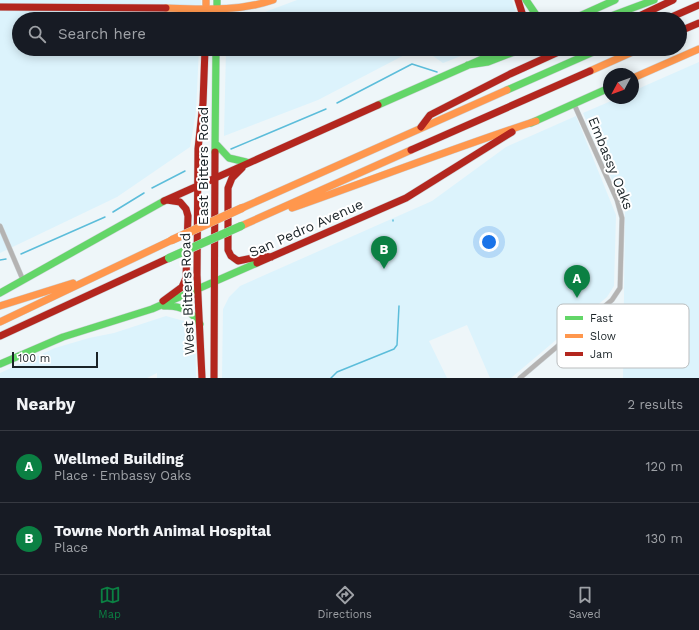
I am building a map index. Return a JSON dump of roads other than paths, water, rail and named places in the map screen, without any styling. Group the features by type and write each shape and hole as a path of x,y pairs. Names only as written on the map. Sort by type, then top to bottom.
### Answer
{"main road":[{"path":"206,0 206,9"},
{"path":"216,0 217,9"},
{"path":"0,7 217,9 255,6 273,0"},
{"path":"518,0 522,12"},
{"path":"526,0 534,12"},
{"path":"589,12 616,0"},
{"path":"621,12 654,0"},
{"path":"648,12 674,0"},
{"path":"683,12 699,5"},
{"path":"687,28 699,23"},
{"path":"687,53 699,48"},
{"name":"East Bitters Road","path":"198,185 198,149 203,103 205,56"},
{"name":"East Bitters Road","path":"214,282 217,145 216,56"},
{"path":"0,294 165,200 489,56"},
{"path":"468,65 488,62 504,56"},
{"path":"420,129 430,115 506,76 550,56"},
{"path":"0,322 242,208 584,56"},
{"path":"0,336 260,217 624,56"},
{"path":"639,75 681,56"},
{"name":"San Pedro Avenue","path":"0,364 63,337 152,309 412,195 435,182 496,140 536,120 603,91"},
{"path":"260,217 312,203 418,164 469,143 536,120"},
{"path":"217,145 223,155 230,160 249,162"},
{"path":"249,162 235,174 228,188 228,250 232,257 241,262 247,262 261,256 272,257"},
{"name":"West Bitters Road","path":"198,185 197,275 201,329 202,378"},
{"path":"152,309 182,287 187,276 187,214 180,202 165,200"},
{"path":"0,306 50,289 94,277"},
{"name":"West Bitters Road","path":"214,282 214,378"},
{"path":"152,309 169,306 183,308 196,318 201,329"}],"street":[{"name":"Embassy Oaks","path":"574,104 617,200 622,218 620,288 612,300 607,304"},
{"path":"0,226 23,280"},
{"name":"Embassy Oaks","path":"520,378 557,347"}],"waterway":[{"path":"337,103 412,64 437,72"},
{"path":"231,149 326,109"},
{"path":"152,188 185,171"},
{"path":"113,212 144,193"},
{"path":"21,254 105,217"},
{"path":"0,260 6,259"},
{"path":"331,378 337,372 394,349 397,345 399,306"}],"place":[{"name":"Towne North Animal Hospital","path":"384,269"},
{"name":"Wellmed Building","path":"577,298"}]}
